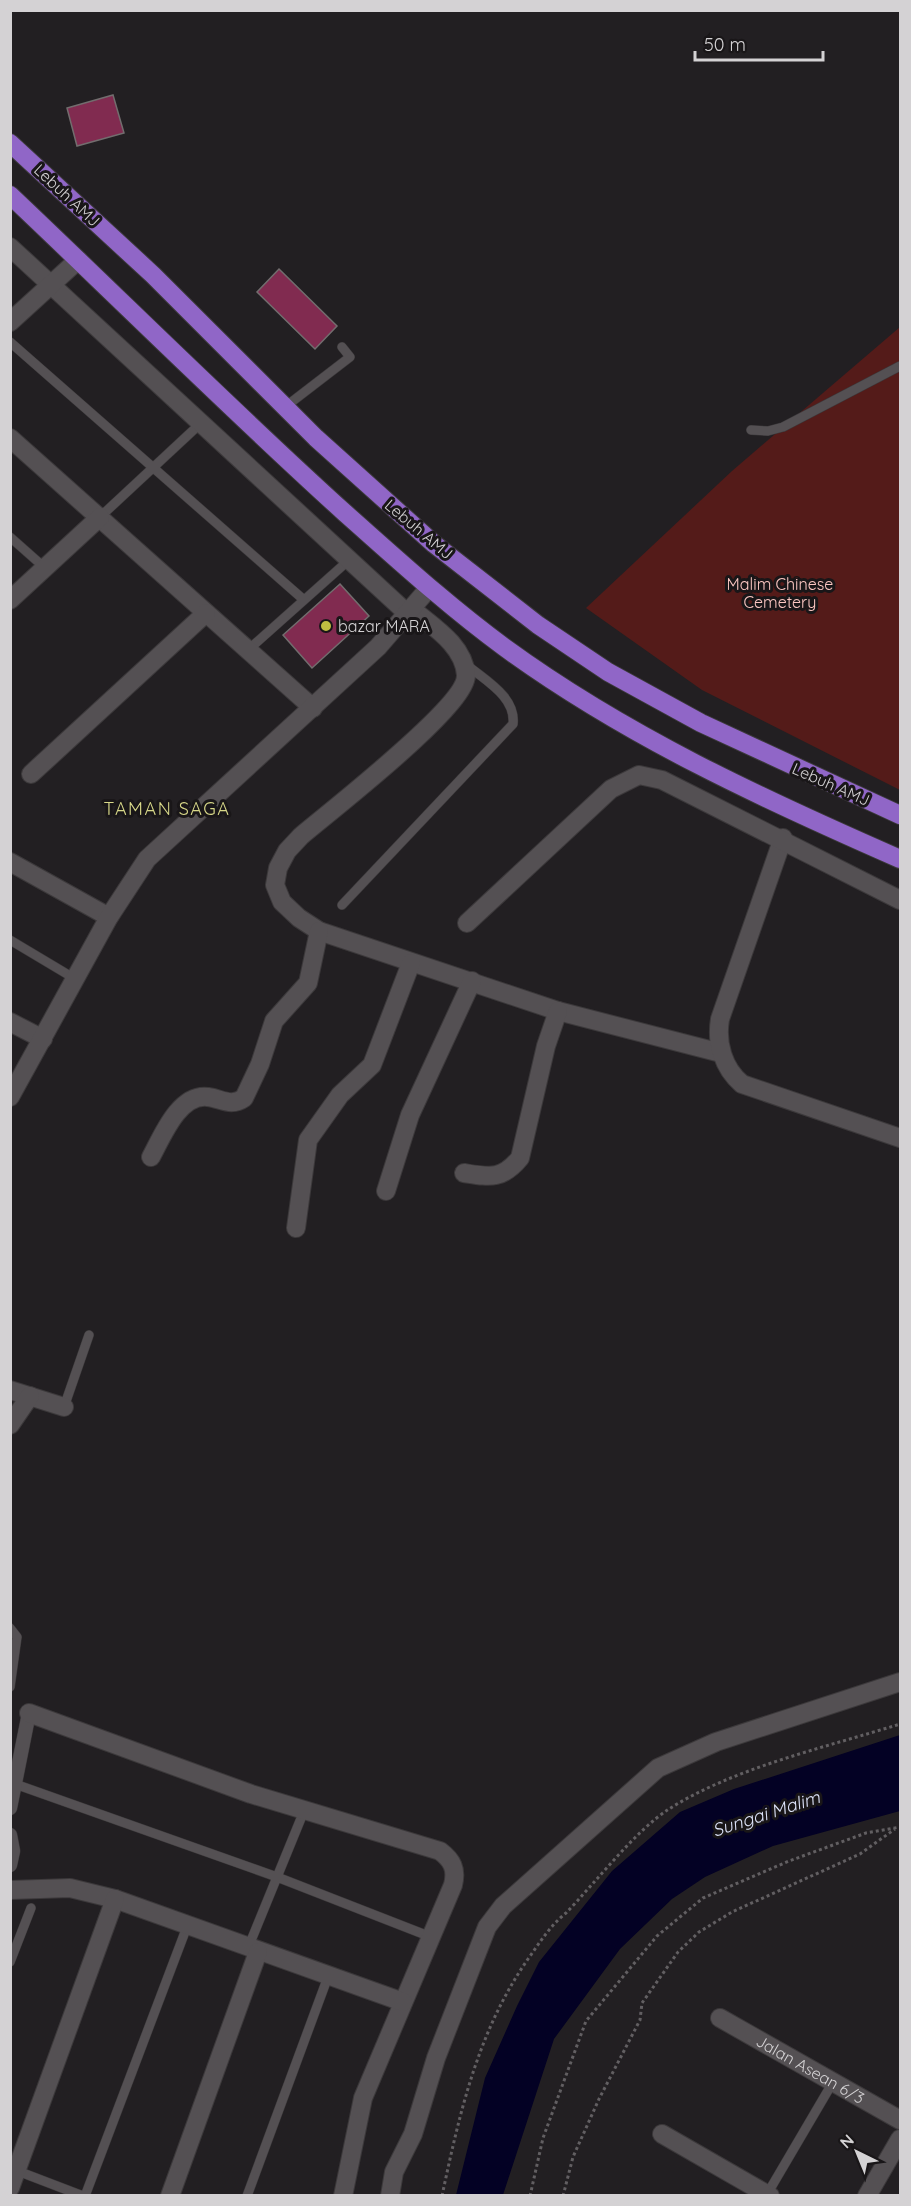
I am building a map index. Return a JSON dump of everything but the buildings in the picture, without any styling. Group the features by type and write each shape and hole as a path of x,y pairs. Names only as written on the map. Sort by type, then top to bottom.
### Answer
{"highway":[{"name":"Lebuh AMJ","path":"11,144 153,276 285,407 434,544 538,625 608,672 701,723 900,815"},
{"path":"10,197 33,216 269,445 429,588 539,671 648,739 799,815 900,859"}],"street":[{"path":"10,248 52,284 349,560 410,612 451,642 463,661 466,676 463,688 455,700 401,751 301,836 287,851 278,868 275,885 282,902 299,918 319,931 411,963 472,981 558,1011 721,1053"},
{"path":"10,322 78,260"},
{"path":"10,438 313,708"},
{"path":"10,600 100,517"},
{"path":"10,1096 109,917 147,859 378,647 429,588"},
{"path":"31,774 206,613"},
{"path":"467,923 611,789 639,775 662,780 783,838 900,900"},
{"path":"783,838 720,1019 717,1036 721,1053 736,1079 742,1084 900,1138"},
{"path":"10,862 109,917"},
{"path":"151,1157 174,1117 188,1103 201,1097 230,1103 244,1098 260,1064 274,1021 308,983 319,931"},
{"path":"296,1228 308,1140 340,1095 372,1065 411,963"},
{"path":"386,1191 410,1115 472,981"},
{"path":"464,1173 501,1175 510,1170 520,1158 546,1046 558,1011"},
{"path":"10,1022 43,1039"},
{"path":"10,1390 64,1407"},
{"path":"10,1425 30,1396"},
{"path":"390,2196 394,2172 413,2134 436,2058 487,1927 503,1906 658,1768 717,1742 900,1682"},
{"path":"10,1808 29,1713 250,1794 440,1851 449,1858 455,1876 453,1885 363,2098 343,2196"},
{"path":"10,1835 14,1851 10,1865"},
{"path":"10,1890 70,1887 115,1899 403,2001"},
{"path":"10,2188 14,2169 115,1899"},
{"path":"170,2196 254,1950"},
{"name":"Jalan Asean 6/3","path":"720,2018 900,2120"},
{"path":"662,2134 768,2195"},
{"path":"867,2196 900,2139"}],"lane":[{"path":"10,342 304,600"},
{"path":"285,407 350,357 342,347"},
{"path":"751,430 768,431 783,427 900,366"},
{"path":"100,517 201,423"},
{"path":"10,537 45,568"},
{"path":"248,650 349,560"},
{"path":"342,905 513,724 514,713 510,704 463,661"},
{"path":"10,940 76,980"},
{"path":"64,1407 89,1335"},
{"path":"10,1628 17,1637 10,1687"},
{"path":"15,1784 277,1877 431,1937"},
{"path":"254,1950 277,1877 304,1811"},
{"path":"10,1962 31,1908"},
{"path":"14,2169 84,2196 188,1924"},
{"path":"247,2196 329,1974"},
{"path":"768,2195 833,2082"}],"path":[{"path":"442,2196 468,2080 487,2032 518,1973 552,1924 566,1913 650,1825 668,1810 716,1783 900,1724"},
{"path":"530,2196 543,2138 586,2021 657,1936 703,1898 789,1861 866,1833 899,1827"},
{"path":"563,2196 573,2157 599,2099 640,2020 642,2002 678,1953 699,1932 732,1912 860,1854 899,1827"}],"green space":[{"name":"Malim Chinese Cemetery","path":"900,327 900,790 702,690 586,608 732,471"}],"water":[{"name":"Sungai Malim","path":"900,1735 900,1811 773,1846 705,1877 672,1899 620,1949 554,2039 503,2195 456,2195 485,2078 517,2006 539,1962 612,1871 680,1812 734,1789"}],"place":[{"name":"bazar MARA","path":"326,626"}],"district":[{"name":"TAMAN SAGA","path":"167,809"}]}
